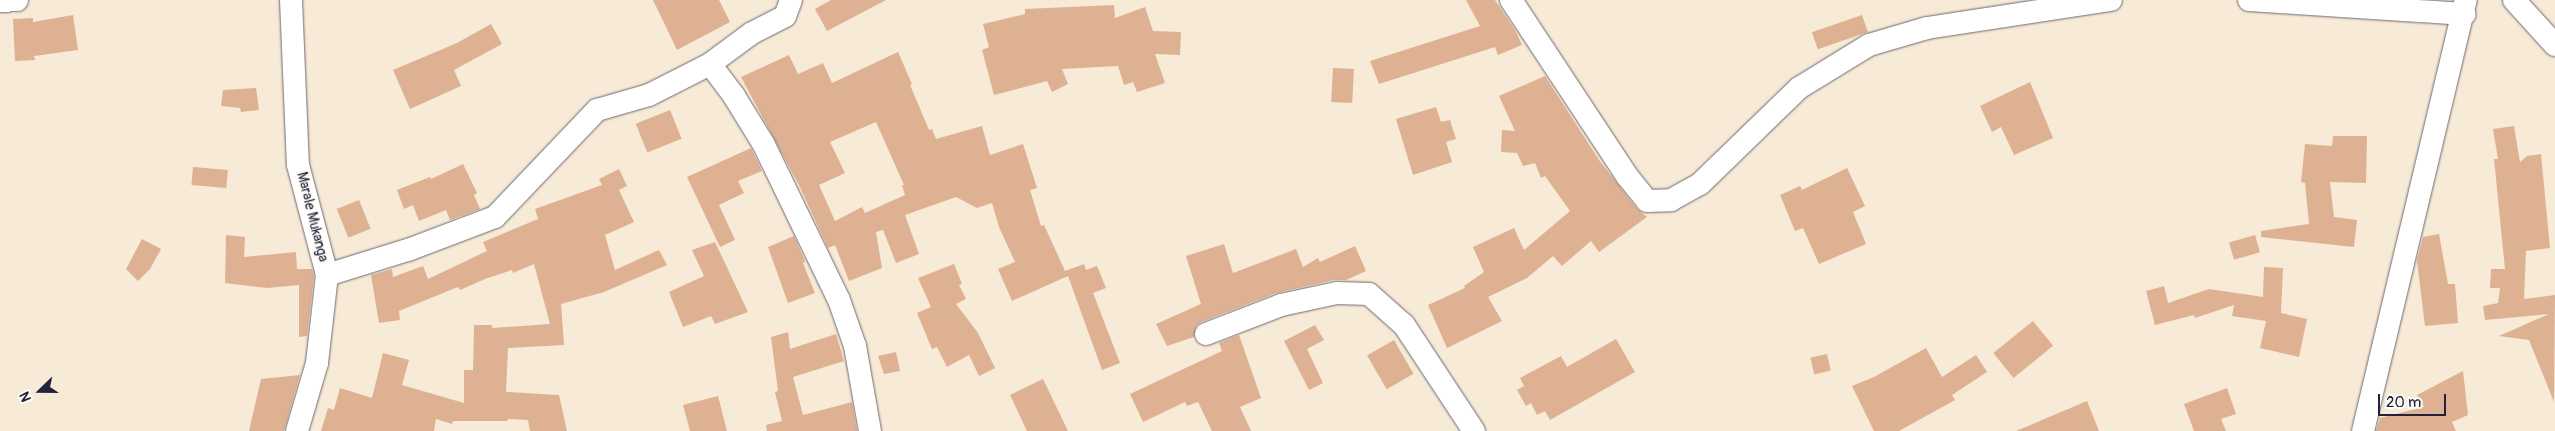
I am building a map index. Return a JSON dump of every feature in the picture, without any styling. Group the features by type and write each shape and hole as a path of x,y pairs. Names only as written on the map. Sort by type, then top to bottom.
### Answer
{"street":[{"path":"0,1 17,0"},
{"name":"Marale Mukanga","path":"291,0 298,165 327,275 317,363 297,431"},
{"path":"327,275 408,250 495,217 597,110 649,95 710,64 752,33 785,16 791,0"},
{"path":"1511,0 1627,176 1647,201 1671,200 1700,184 1799,88 1869,45 1927,28 2111,0"},
{"path":"2249,0 2465,7 2363,431"},
{"path":"2514,0 2555,45"},
{"path":"710,64 734,96 764,145 839,300 855,346 870,431"},
{"path":"1206,334 1281,305 1337,293 1369,294 1404,325 1474,431"}],"building":[{"path":"653,0 719,0 730,22 677,50"},
{"path":"831,0 886,0 827,31 815,9"},
{"path":"1466,0 1495,0 1515,30 1522,45 1498,55 1495,47 1379,84 1370,61 1480,26"},
{"path":"1114,5 1115,18 1145,7 1153,31 1181,32 1180,55 1155,54 1165,83 1137,92 1133,82 1124,85 1118,66 1062,69 1068,84 1052,92 1047,81 994,95 982,50 989,47 983,24 1025,14 1025,9"},
{"path":"73,15 78,50 34,56 35,60 15,61 13,19 33,18 33,22"},
{"path":"1862,15 1868,32 1818,49 1812,32"},
{"path":"491,24 502,44 454,70 461,86 410,109 393,70 457,43"},
{"path":"898,52 929,130 932,129 936,139 982,126 990,155 1023,144 1037,188 1030,190 1041,226 1044,225 1065,271 1084,264 1086,270 1097,266 1106,288 1093,293 1120,363 1102,370 1068,276 1012,301 998,269 1015,262 999,227 992,203 977,208 956,197 905,215 919,254 896,263 883,230 876,232 882,268 849,281 835,245 828,248 800,187 741,77 789,55 798,74 823,63 832,83","holes":["876,122 904,185 902,185 905,195 865,213 862,207 835,221 819,185 845,173 830,142"]},
{"path":"1333,68 1354,69 1352,103 1331,102"},
{"path":"1545,76 1599,160 1637,209 1647,217 1599,252 1591,241 1562,266 1553,256 1527,278 1488,297 1502,321 1447,348 1428,305 1465,288 1464,286 1484,272 1473,247 1514,228 1524,250 1570,211 1545,176 1541,178 1535,163 1523,166 1517,153 1501,152 1502,130 1515,131 1499,96"},
{"path":"2030,82 2053,138 2014,155 2001,127 1992,132 1980,106"},
{"path":"256,88 259,110 241,112 240,108 221,106 223,90"},
{"path":"1436,107 1441,122 1450,120 1456,139 1446,142 1452,162 1413,175 1396,119"},
{"path":"670,110 682,139 647,153 636,124"},
{"path":"2514,126 2520,162 2527,156 2541,154 2550,248 2526,251 2524,299 2555,295 2554,402 2529,340 2499,336 2549,314 2485,320 2483,306 2498,303 2500,288 2490,288 2491,269 2505,269 2494,159 2498,159 2493,129"},
{"path":"2333,136 2367,136 2366,183 2330,182 2334,217 2357,220 2354,247 2261,237 2261,231 2309,224 2305,183 2301,182 2305,144 2332,146"},
{"path":"751,148 762,171 738,181 744,193 719,205 735,240 720,247 687,177"},
{"path":"463,164 477,193 474,195 480,209 450,220 446,210 419,221 413,205 404,209 397,190 430,177 431,179"},
{"path":"193,167 228,170 226,188 191,185"},
{"path":"1847,168 1865,206 1853,212 1866,244 1819,264 1803,228 1795,231 1780,195 1800,186 1802,190"},
{"path":"619,169 627,186 619,190 634,222 605,235 615,270 659,250 667,265 604,292 561,304 564,345 508,348 506,392 559,395 567,431 530,431 528,420 453,421 452,424 436,419 434,431 321,431 328,408 334,410 340,388 372,398 383,353 409,360 402,385 464,403 464,370 473,370 474,325 492,325 492,328 550,324 534,264 513,273 512,270 485,279 460,290 458,287 399,311 400,320 379,323 371,275 392,269 393,277 423,266 428,279 487,251 483,242 538,219 535,209 602,185 599,179"},
{"path":"359,200 371,229 348,238 337,209"},
{"path":"2439,234 2448,284 2455,284 2458,323 2425,326 2417,261 2423,237"},
{"path":"226,235 245,237 244,257 296,252 297,269 312,269 314,276 307,336 299,337 299,285 267,288 225,283"},
{"path":"2255,235 2260,252 2234,260 2229,242"},
{"path":"794,236 815,293 788,303 768,247"},
{"path":"142,239 161,249 150,269 138,281 126,269"},
{"path":"715,242 748,312 715,324 711,316 683,327 669,292 704,276 692,250"},
{"path":"1224,244 1233,273 1296,249 1303,267 1318,258 1320,262 1355,246 1366,271 1346,280 1334,280 1276,293 1201,322 1196,326 1194,337 1167,346 1156,324 1201,304 1186,256"},
{"path":"954,264 962,284 959,285 966,299 956,304 978,333 995,368 979,376 969,355 947,367 937,347 932,349 917,313 931,307 918,278"},
{"path":"2264,267 2283,268 2281,313 2307,319 2299,357 2260,348 2266,321 2232,316 2234,305 2195,318 2194,315 2155,325 2146,291 2164,286 2168,303 2209,289 2263,297"},
{"path":"2033,321 2053,346 2014,378 1993,353"},
{"path":"1315,325 1324,340 1307,349 1323,383 1309,390 1284,341"},
{"path":"788,332 790,349 836,334 844,361 793,377 803,415 852,402 857,431 767,431 766,425 782,421 775,392 778,391 771,337"},
{"path":"1239,335 1261,398 1240,407 1251,431 1212,431 1198,402 1187,406 1185,402 1143,422 1130,394 1222,351 1219,343"},
{"path":"1616,339 1635,372 1550,420 1545,411 1537,415 1531,403 1526,406 1517,390 1524,386 1520,378 1561,356 1567,367"},
{"path":"1394,340 1414,374 1387,389 1367,356"},
{"path":"1926,348 1942,377 1976,355 1987,372 1952,395 1955,400 1899,431 1874,431 1852,386 1874,377"},
{"path":"896,352 900,371 884,374 878,356"},
{"path":"1827,354 1831,371 1814,374 1810,358"},
{"path":"2463,371 2468,415 2452,422 2456,431 2376,431 2380,418 2424,407 2417,395"},
{"path":"300,375 284,431 249,431 261,379"},
{"path":"1043,379 1068,431 1027,431 1010,395"},
{"path":"2227,388 2236,414 2221,419 2226,431 2194,431 2184,404"},
{"path":"718,396 727,431 690,431 683,405"},
{"path":"2087,401 2099,431 2016,431"}]}
